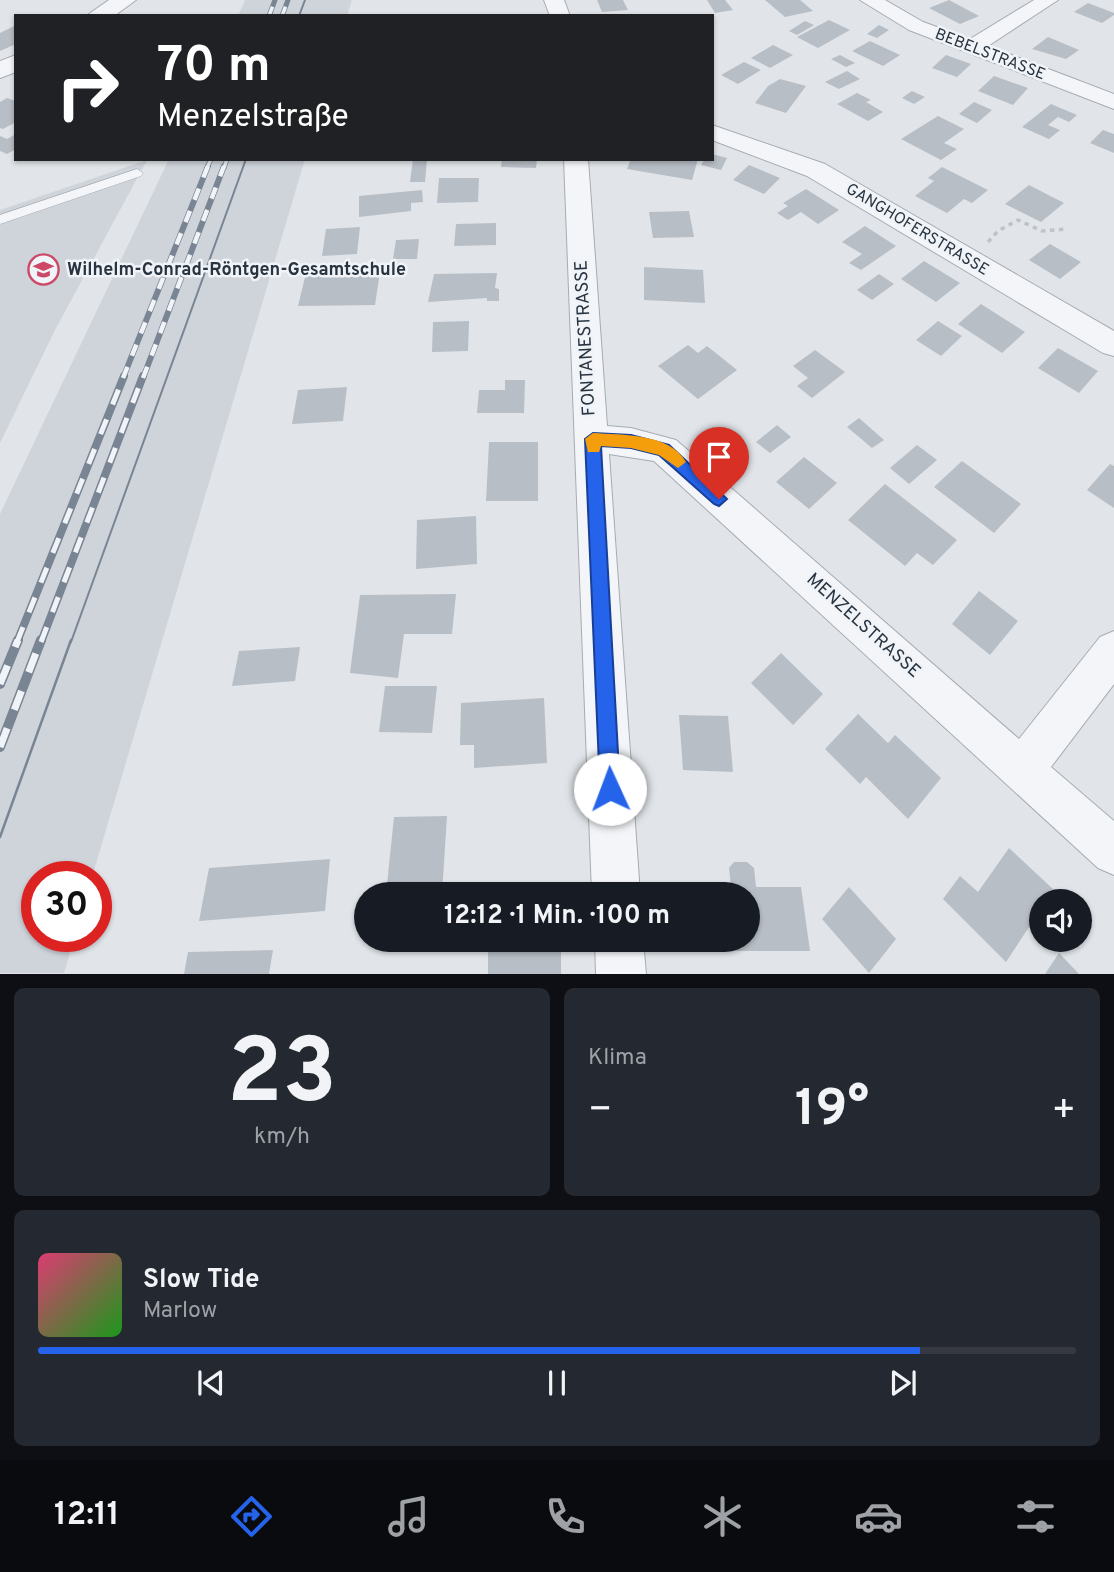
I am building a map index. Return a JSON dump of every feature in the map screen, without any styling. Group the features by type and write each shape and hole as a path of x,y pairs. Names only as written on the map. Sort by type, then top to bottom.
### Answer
{"street":[{"path":"100,14 125,0"},
{"name":"BEBELSTRASSE","path":"870,0 916,26 1114,102"},
{"path":"970,48 1048,0"},
{"name":"GANGHOFERSTRASSE","path":"714,133 816,170 1114,345"},
{"name":"FONTANESTRASSE","path":"576,161 615,882"},
{"name":"MENZELSTRASSE","path":"593,439 631,442 664,450 1114,852"},
{"path":"1023,768 1114,651"},
{"path":"620,952 621,974"}],"lane":[{"path":"0,220 137,173"}],"path":[{"path":"951,249 962,236 984,246 998,231 1018,220 1042,231 1067,229"}],"shaded area":[{"path":"245,0 352,0 348,14 239,14"},
{"name":"Wilhelm-Conrad-Röntgen-Gesamtschule","path":"146,161 55,330 0,443 0,210"},
{"path":"168,161 304,161 97,861 21,861 21,952 70,952 64,973 0,973 0,514"}],"building":[{"path":"597,0 623,0 628,10 602,12"},
{"path":"707,0 725,0 733,10 715,13"},
{"path":"765,0 800,0 813,11 785,17"},
{"path":"949,0 979,16 960,24 929,8"},
{"path":"1088,3 1114,15 1102,23 1074,12"},
{"path":"829,20 850,30 818,48 797,37"},
{"path":"805,21 814,25 797,35 789,31"},
{"path":"879,25 889,30 877,38 867,34"},
{"path":"14,26 14,45 0,51 0,33"},
{"path":"1048,37 1079,50 1066,59 1032,49"},
{"path":"870,41 900,55 883,66 852,51"},
{"path":"773,45 793,55 770,68 751,58"},
{"path":"840,55 855,63 846,67 831,59"},
{"path":"946,55 971,64 957,77 932,68"},
{"path":"744,62 761,70 738,84 721,75"},
{"path":"847,71 860,79 839,89 825,82"},
{"path":"994,76 1028,88 1013,105 978,91"},
{"path":"780,79 806,86 786,113 755,103 768,86"},
{"path":"912,91 925,97 914,104 902,98"},
{"path":"857,93 871,100 866,102 883,112 868,121 837,104"},
{"path":"7,98 14,100 14,123 3,129 0,128 0,102"},
{"path":"974,102 992,110 977,123 959,114"},
{"path":"1051,104 1077,115 1069,122 1058,117 1048,125 1060,130 1049,139 1022,127"},
{"path":"938,116 964,129 944,143 957,149 941,160 901,139"},
{"path":"1103,130 1114,134 1114,153 1090,143"},
{"path":"14,135 14,150 7,154 0,151 0,136 7,139"},
{"path":"714,155 727,158 721,170 701,165 704,161 714,161"},
{"path":"413,161 427,161 425,182 410,182"},
{"path":"502,161 537,161 536,168 501,167"},
{"path":"630,161 697,161 692,180 627,169"},
{"path":"749,165 780,178 764,194 733,180"},
{"path":"942,167 988,190 972,203 964,199 947,213 915,196 934,181 928,178"},
{"path":"439,178 479,178 478,202 437,203"},
{"path":"1029,185 1064,203 1041,222 1005,204"},
{"path":"806,189 839,210 818,224 801,212 788,220 777,213 788,206 783,203"},
{"path":"422,190 423,202 411,203 411,211 359,217 359,196"},
{"path":"689,211 694,237 653,238 649,212"},
{"path":"496,223 496,245 454,246 456,224"},
{"path":"865,226 896,246 861,270 849,263 862,254 842,242"},
{"path":"360,227 357,254 322,256 326,229"},
{"path":"419,239 417,259 393,259 396,240"},
{"path":"1050,244 1081,262 1060,279 1029,260"},
{"path":"924,261 960,283 936,302 901,279"},
{"path":"644,267 703,270 705,303 644,300"},
{"path":"380,272 375,305 298,306 306,273"},
{"path":"497,273 495,288 499,289 499,301 487,301 487,298 428,302 434,274"},
{"path":"879,274 894,284 872,300 857,290"},
{"path":"981,304 1025,332 1002,353 958,324"},
{"path":"469,321 468,351 432,352 433,322"},
{"path":"938,321 962,336 941,356 916,340"},
{"path":"688,345 698,353 707,346 737,370 698,399 658,366"},
{"path":"1058,348 1098,371 1079,393 1038,368"},
{"path":"815,350 845,372 812,398 797,386 808,378 793,366"},
{"path":"505,380 525,380 524,413 477,413 479,390 505,390"},
{"path":"347,387 343,421 292,424 298,390"},
{"path":"859,418 884,440 872,448 847,427"},
{"path":"777,425 791,437 770,453 756,442"},
{"path":"489,442 538,442 538,501 486,501"},
{"path":"917,445 937,460 909,484 890,468"},
{"path":"804,457 837,483 809,509 776,482"},
{"path":"962,461 1021,504 994,533 934,487"},
{"path":"1110,464 1114,466 1114,508 1087,490"},
{"path":"885,484 957,540 933,565 917,553 905,566 848,520"},
{"path":"476,516 477,564 416,569 417,520"},
{"path":"979,591 1018,621 990,655 952,624"},
{"path":"456,594 452,634 404,634 398,678 350,673 360,595"},
{"path":"300,647 295,681 232,686 239,651"},
{"path":"781,653 823,694 793,725 751,683"},
{"path":"385,686 437,686 432,733 379,732"},
{"path":"544,698 547,763 474,768 474,745 460,745 461,703"},
{"path":"858,714 888,743 895,735 941,778 908,819 866,777 860,784 825,749"},
{"path":"679,715 728,716 733,772 683,770"},
{"path":"447,816 443,882 387,882 394,817"},
{"path":"1009,848 1053,889 1029,889 1029,927 1006,962 943,899 960,876 978,892"},
{"path":"330,859 325,911 199,921 209,868"},
{"path":"734,862 747,862 754,868 755,882 730,882 729,868"},
{"path":"760,887 801,887 810,951 760,951"},
{"path":"849,887 896,939 869,973 822,919"},
{"path":"273,950 269,974 184,974 188,952"},
{"path":"488,952 561,952 561,974 488,974"},
{"path":"1059,953 1079,974 1045,974"}],"tram line":[{"path":"300,14 305,0"},
{"path":"71,642 245,161"},
{"path":"0,837 71,640"}],"railway":[{"path":"270,14 275,0"},
{"path":"283,14 288,0"},
{"path":"207,168 210,161"},
{"path":"224,168 226,161"},
{"path":"123,378 208,166"},
{"path":"143,378 224,166"},
{"path":"17,642 124,376"},
{"path":"41,642 143,376"},
{"path":"0,684 18,640"},
{"path":"0,747 41,640"}],"slow traffic":[{"path":"593,447 593,439 631,442 664,450 678,462"}],"place":[{"name":"Wilhelm-Conrad-Röntgen-Gesamtschule","path":"44,270"}],"route":[{"path":"610,789 593,439 631,442 664,450 719,499"}]}
